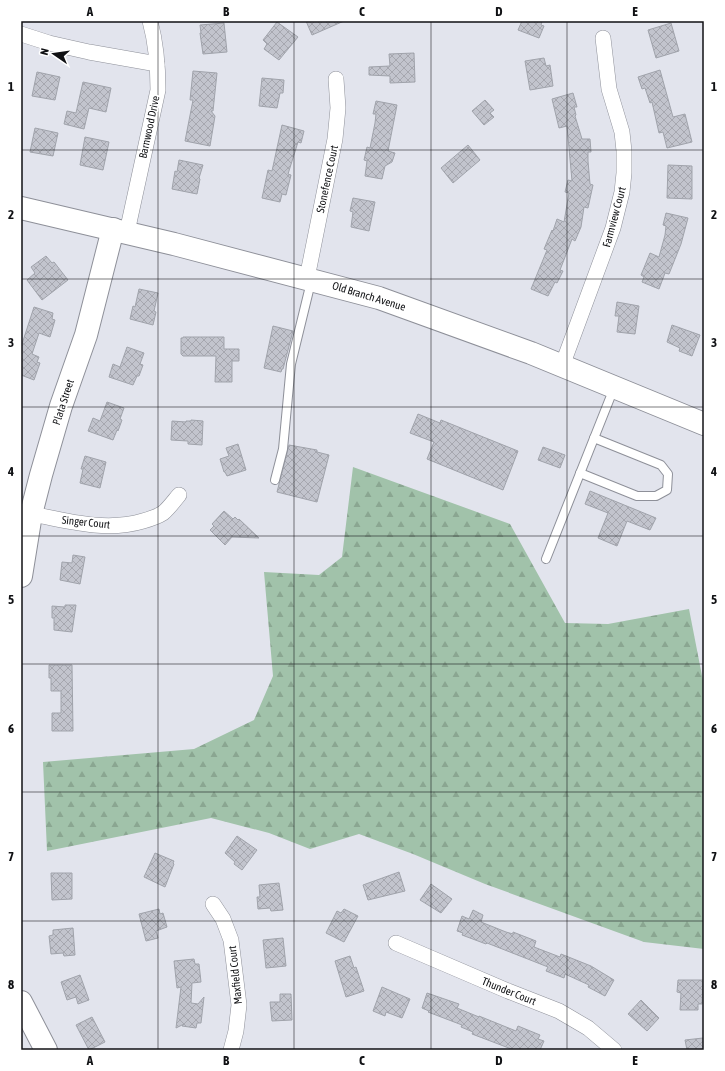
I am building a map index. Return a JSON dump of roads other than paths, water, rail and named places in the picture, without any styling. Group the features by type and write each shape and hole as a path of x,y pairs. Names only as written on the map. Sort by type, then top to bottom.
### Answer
{"main road":[{"name":"Old Branch Avenue","path":"21,208 309,278 379,298 506,343 704,424"},
{"name":"Plata Street","path":"21,576 26,513 41,475 61,406 120,231"},
{"path":"21,1002 46,1050"}],"street":[{"name":"Barnwood Drive","path":"120,231 156,96 158,78 157,64 154,33 150,21"},
{"path":"21,34 49,43 89,52 157,64"},
{"name":"Farmview Court","path":"562,366 613,228 622,192 624,145 622,132 609,90 603,38"},
{"name":"Stonefence Court","path":"309,278 335,139 338,108 336,79"},
{"name":"Singer Court","path":"26,513 94,525 125,525 153,518 172,505 179,495"},
{"name":"Maxfield Court","path":"213,904 223,919 231,940 234,962 239,1005 236,1031 231,1050"},
{"name":"Thunder Court","path":"396,943 559,1011 588,1028 614,1050"}],"lane":[{"path":"275,480 283,449 291,364 309,278"},
{"path":"546,559 614,388"},
{"path":"580,473 636,496 656,496 667,490 668,474 661,465 594,438"}]}
